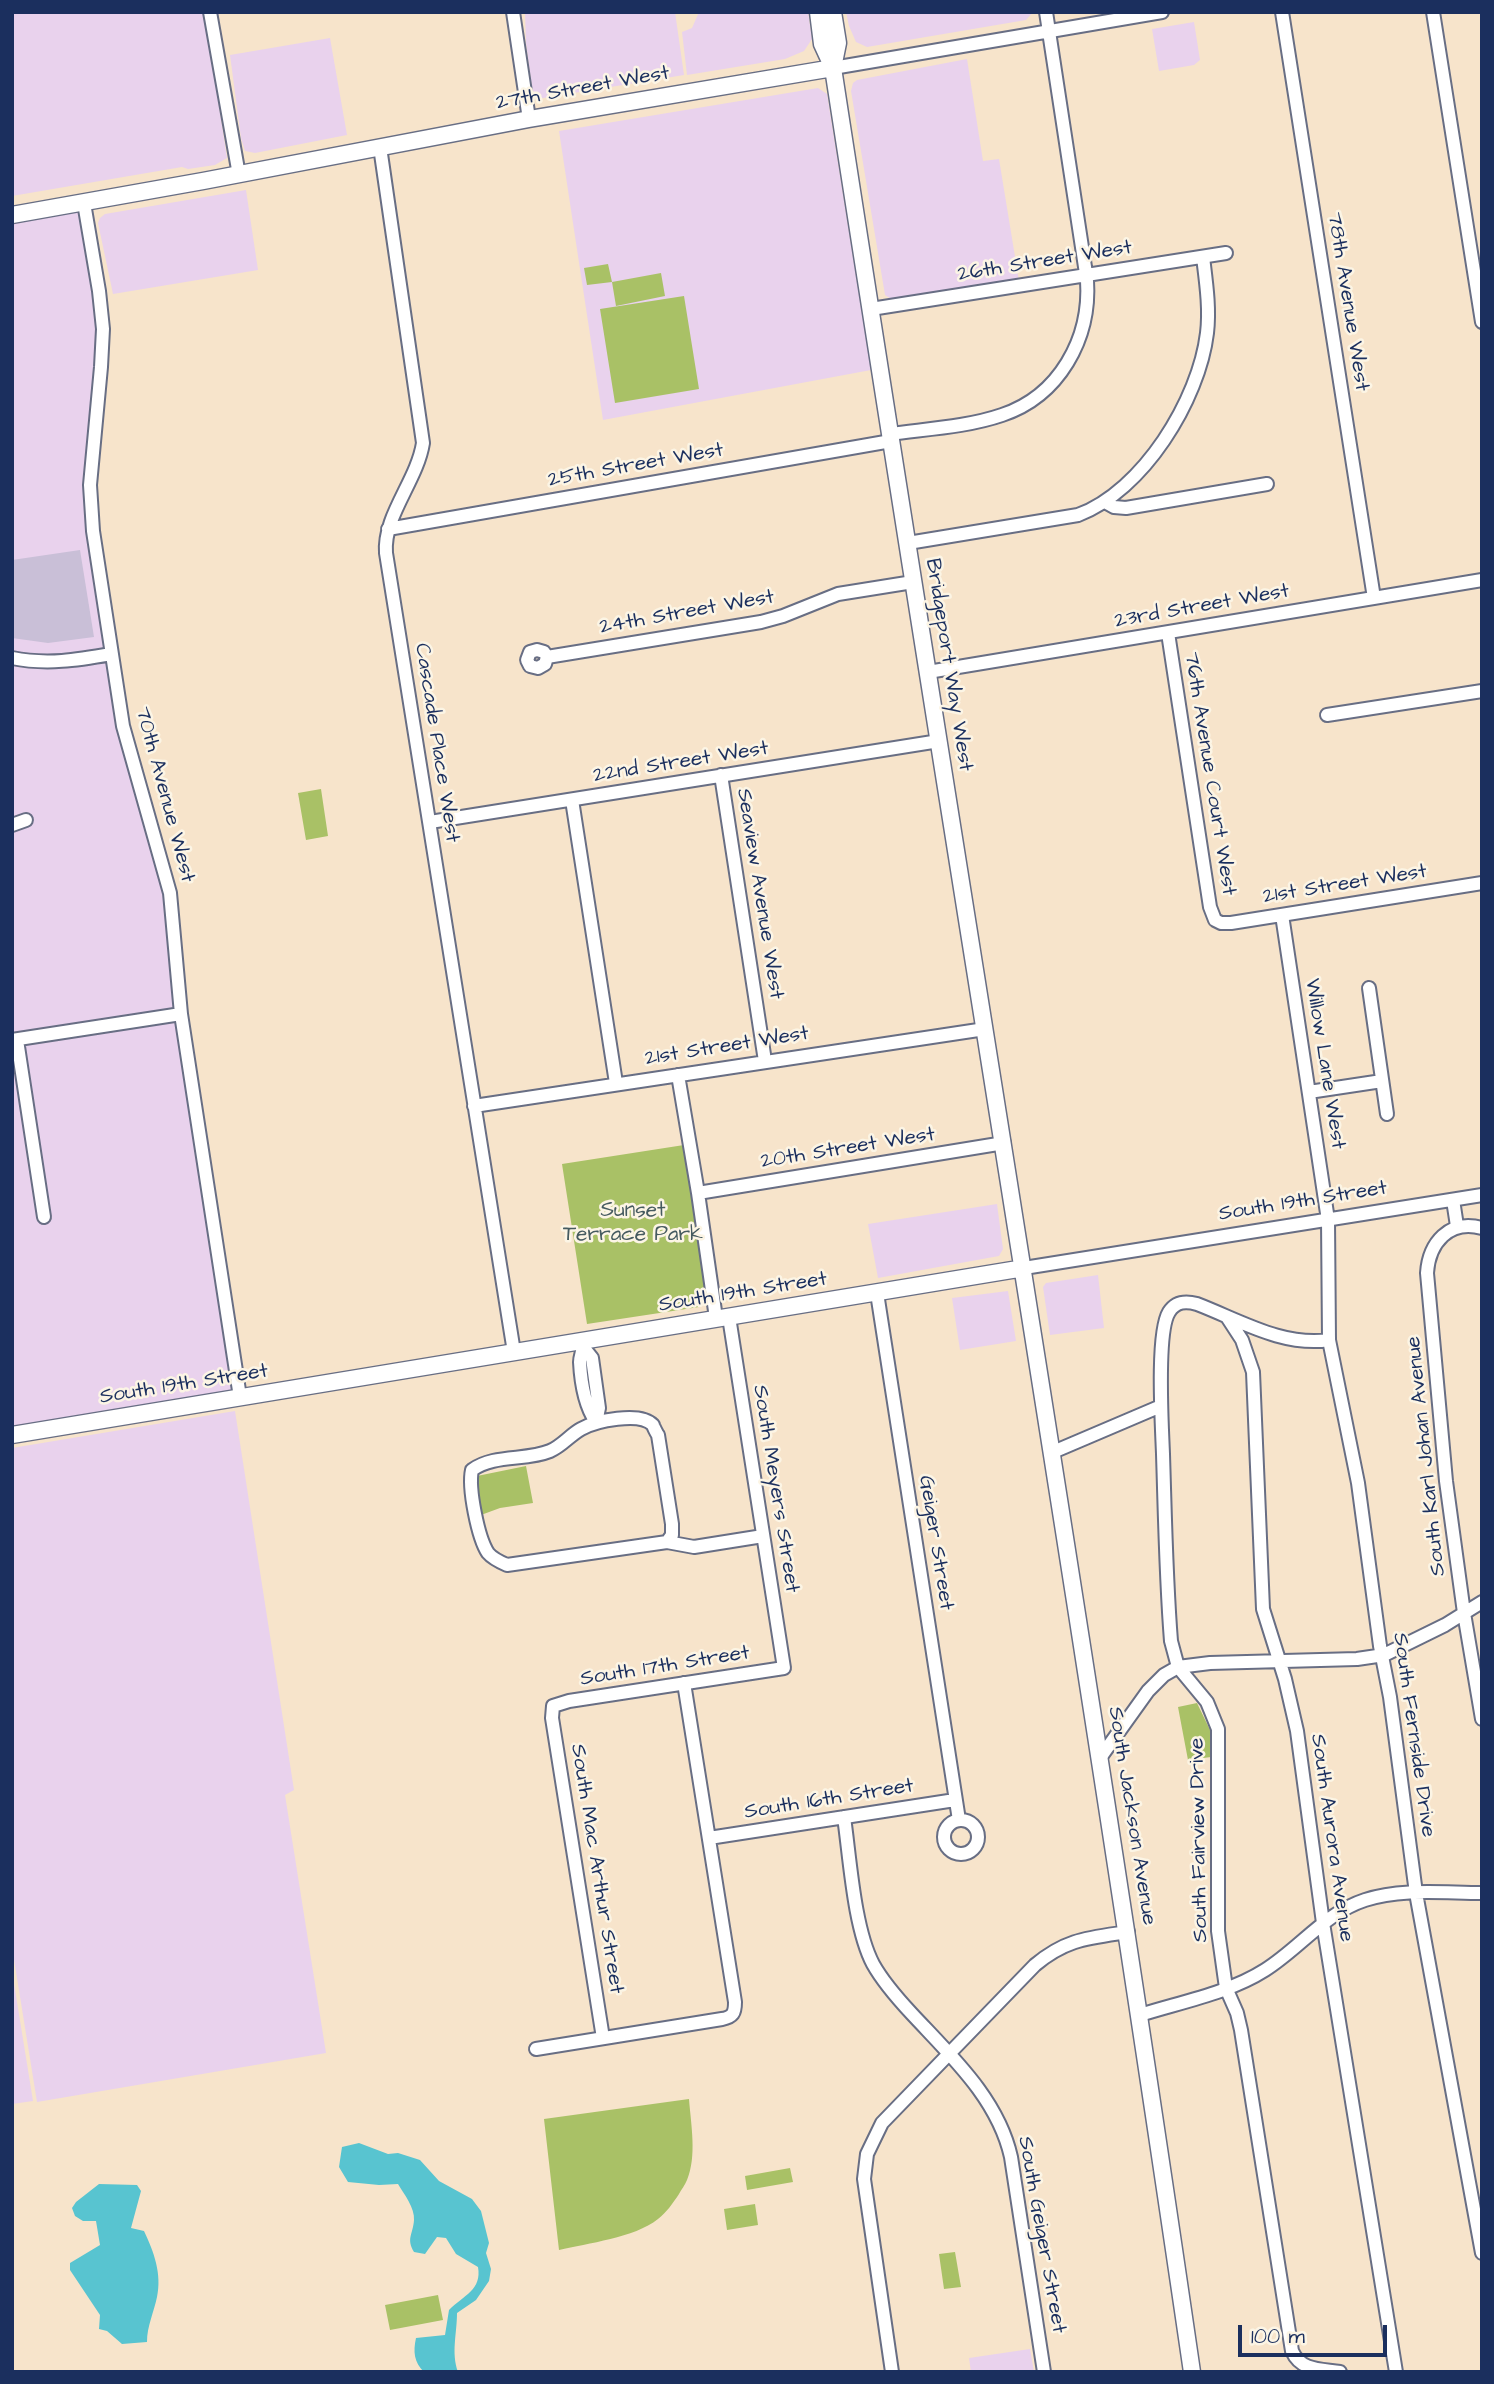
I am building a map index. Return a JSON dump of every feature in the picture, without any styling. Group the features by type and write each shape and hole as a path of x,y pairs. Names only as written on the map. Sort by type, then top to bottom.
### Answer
{"main road":[{"name":"Bridgeport Way West","path":"818,12 822,44 833,68 1024,1268"},
{"name":"Bridgeport Way West","path":"833,12 838,43 833,68"},
{"name":"27th Street West","path":"12,215 239,175 529,119 833,68"},
{"name":"South 19th Street","path":"12,1435 514,1352 583,1344 1024,1268"},
{"name":"South Jackson Avenue","path":"1024,1268 1128,1932 1192,2372"}],"street":[{"path":"211,12 239,175"},
{"path":"513,12 529,119"},
{"name":"25th Street West","path":"388,529 992,418 1014,410 1042,393 1063,370 1076,347 1085,307 1086,275 1046,12"},
{"name":"27th Street West","path":"833,68 1162,12"},
{"name":"78th Avenue West","path":"1282,12 1374,598"},
{"path":"1433,12 1478,272 1482,322"},
{"name":"Cascade Place West","path":"380,147 423,443 417,466 388,529 385,541 387,568 514,1352"},
{"name":"70th Avenue West","path":"83,203 103,329 90,501 123,726 170,893 181,1014 240,1397"},
{"name":"26th Street West","path":"871,309 1226,253"},
{"path":"908,543 1068,518 1088,512 1105,502 1133,476 1172,429 1190,395 1208,331 1203,257"},
{"path":"1105,502 1114,507 1126,508 1267,484"},
{"name":"23rd Street West","path":"928,672 1482,580"},
{"name":"24th Street West","path":"547,657 761,622 838,594 913,582"},
{"name":"76th Avenue Court West","path":"1168,633 1210,907 1215,920"},
{"path":"12,658 60,662 112,654"},
{"path":"1327,715 1482,691"},
{"name":"22nd Street West","path":"430,822 939,741"},
{"name":"Seaview Avenue West","path":"721,775 765,1061"},
{"path":"572,800 616,1083"},
{"path":"12,825 26,820"},
{"name":"21st Street West","path":"1215,920 1227,924 1482,883"},
{"name":"Willow Lane West","path":"1282,915 1328,1220"},
{"path":"1369,988 1387,1114"},
{"path":"44,1217 15,1040 181,1014"},
{"name":"21st Street West","path":"474,1107 616,1083 985,1029"},
{"path":"678,1075 723,1318"},
{"path":"1309,1092 1382,1081"},
{"name":"20th Street West","path":"698,1193 1004,1143"},
{"name":"South 19th Street","path":"1024,1268 1482,1195"},
{"path":"1452,1200 1457,1226 1482,1228"},
{"name":"South Fernside Drive","path":"1328,1220 1329,1340 1358,1483 1416,1893 1482,2253"},
{"name":"South Karl Johan Avenue","path":"1457,1226 1444,1235 1434,1248 1427,1273 1446,1481 1482,1719"},
{"name":"Geiger Street","path":"877,1293 959,1820"},
{"name":"South Fairview Drive","path":"1226,1316 1197,1304 1184,1302 1173,1307 1165,1321 1161,1406 1171,1641 1178,1667 1208,1702 1219,1737 1218,1931 1226,1988 1241,2030 1292,2351 1299,2362 1308,2368 1340,2372"},
{"path":"1226,1316 1278,1336 1329,1340"},
{"name":"South Aurora Avenue","path":"1226,1316 1242,1340 1253,1372 1262,1602 1297,1731 1323,1923 1396,2372"},
{"name":"South Meyers Street","path":"723,1318 784,1668"},
{"path":"583,1344 580,1359 587,1410 596,1422"},
{"path":"1053,1452 1161,1406"},
{"path":"667,1542 672,1535 672,1524 658,1435 653,1426 639,1418 596,1422 577,1430 564,1443 549,1452 484,1464 472,1470 470,1486 487,1551 498,1561 516,1565 667,1542 694,1547 763,1536"},
{"path":"1100,1758 1148,1691 1164,1675 1178,1667 1279,1660 1357,1659 1381,1655 1398,1650 1482,1602"},
{"name":"South 17th Street","path":"553,1706 569,1701 784,1668"},
{"path":"536,2049 722,2019 734,2013 735,2002 684,1683"},
{"name":"South Mac Arthur Street","path":"553,1706 552,1718 603,2038"},
{"name":"South 16th Street","path":"709,1838 956,1800"},
{"name":"South Geiger Street","path":"844,1817 859,1916 872,1963 901,2002 987,2099 1004,2132 1011,2157 1044,2372"},
{"path":"1140,2015 1253,1977 1279,1961 1323,1923 1351,1905 1368,1899 1416,1893 1482,1893"},
{"path":"892,2372 865,2192 864,2166 871,2142 882,2123 1051,1951 1083,1939 1128,1932"}],"shaded area":[{"path":"12,12 218,12 220,26 207,28 227,158 215,165 188,169 182,167 12,196"},
{"path":"525,12 675,12 684,75 537,99 532,88"},
{"path":"699,12 808,12 812,39 804,51 785,59 687,75 682,32 692,28"},
{"path":"846,12 1033,12 1026,20 867,47 856,42"},
{"path":"1194,22 1200,60 1194,65 1159,71 1152,29"},
{"path":"330,38 347,135 255,153 245,151 230,55"},
{"path":"967,59 983,161 999,159 1019,281 894,301 885,295 851,91 853,83 857,80"},
{"path":"818,88 827,94 871,370 603,420 559,131"},
{"path":"246,190 258,270 113,294 98,223 105,214"},
{"path":"84,203 99,291 91,466 121,714 165,868 238,1396 12,1435 12,215"},
{"path":"80,550 94,637 48,643 12,638 12,560"},
{"path":"997,1204 1003,1249 999,1256 878,1278 868,1224"},
{"path":"1098,1275 1104,1328 1050,1335 1043,1287 1046,1283"},
{"path":"1008,1291 1016,1341 960,1350 952,1298"},
{"path":"235,1411 294,1790 285,1795 326,2053 37,2102 12,1947 12,1448"},
{"path":"12,1971 33,2101 12,2104"},
{"path":"1030,2349 1034,2372 971,2372 969,2358"}],"green space":[{"path":"608,264 612,282 587,285 584,268"},
{"path":"661,273 665,296 616,306 612,282"},
{"path":"684,296 699,389 615,403 600,309"},
{"path":"321,789 328,836 306,840 298,793"},
{"name":"Sunset Terrace Park","path":"684,1145 706,1303 699,1307 587,1324 562,1164"},
{"path":"526,1466 533,1503 500,1508 481,1515 476,1488 477,1476"},
{"path":"1197,1703 1210,1730 1211,1757 1188,1760 1178,1707"},
{"path":"689,2099 692,2161 684,2186 667,2211 648,2226 636,2231 559,2250 544,2119"},
{"path":"790,2168 793,2182 747,2190 745,2176"},
{"path":"755,2204 758,2225 727,2230 724,2209"},
{"path":"955,2252 961,2287 944,2289 939,2254"},
{"path":"438,2295 443,2320 390,2330 385,2305"}],"water":[{"path":"359,2143 388,2154 398,2153 420,2160 439,2181 472,2199 481,2211 489,2243 486,2253 491,2269 489,2281 476,2300 457,2313 455,2350 458,2372 424,2372 415,2356 416,2338 445,2335 449,2310 475,2287 479,2275 478,2267 456,2254 446,2238 437,2237 425,2254 414,2252 410,2240 413,2211 398,2184 348,2182 339,2167 342,2147"},
{"path":"99,2184 137,2185 141,2191 131,2228 144,2231 158,2272 157,2297 147,2342 122,2344 107,2331 99,2329 100,2315 70,2270 70,2263 100,2245 96,2221 83,2221 75,2216 72,2208"}]}
